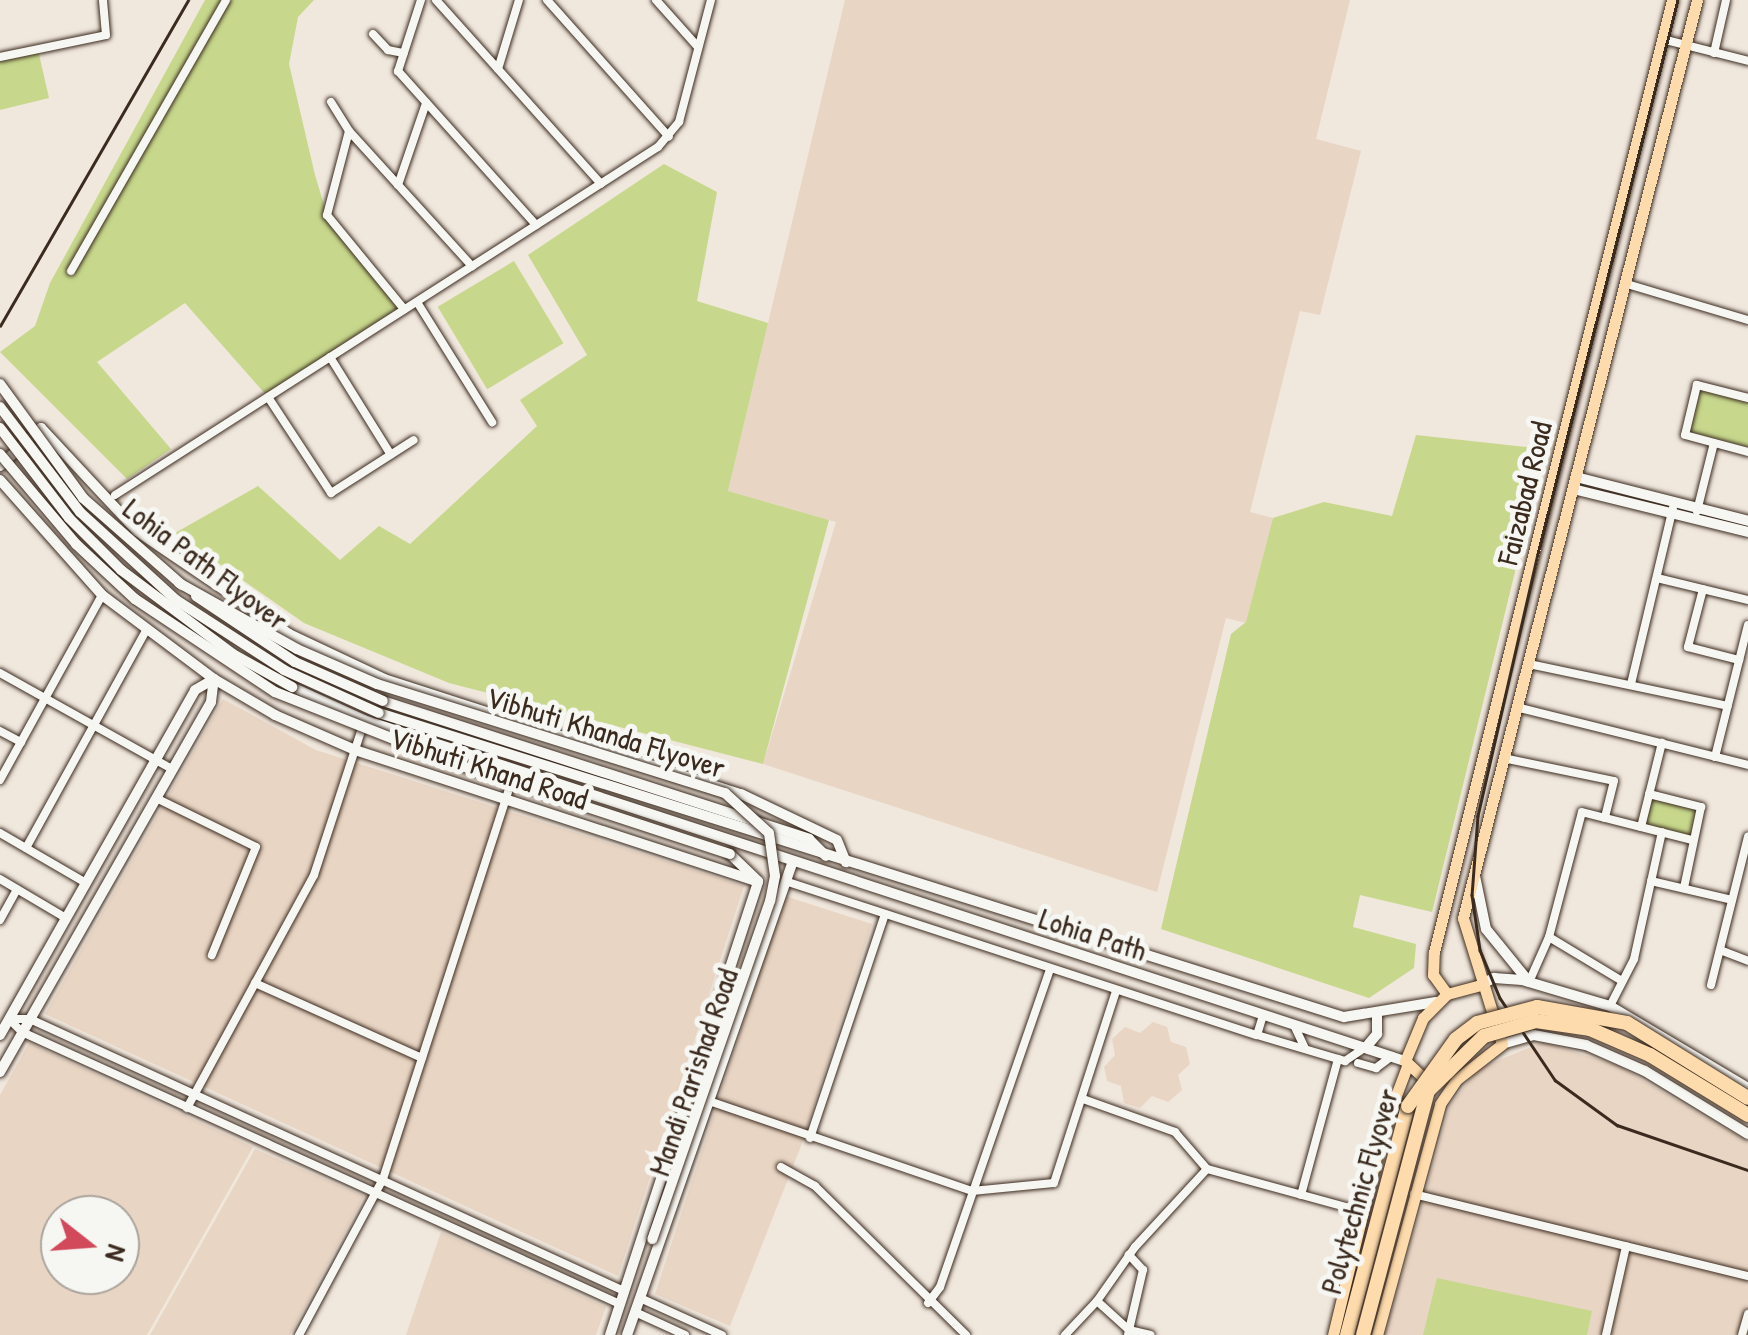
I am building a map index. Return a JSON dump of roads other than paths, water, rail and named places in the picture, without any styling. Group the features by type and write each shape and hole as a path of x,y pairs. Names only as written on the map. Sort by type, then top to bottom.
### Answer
{"highway":[{"name":"Polytechnic Flyover","path":"1347,1335 1412,1097 1438,1058 1476,1023 1537,1007 1592,1012 1627,1023 1748,1098"},
{"name":"Polytechnic Flyover","path":"1363,1335 1428,1091 1484,1036 1536,1021 1590,1029 1650,1055 1748,1115"}],"main road":[{"name":"Faizabad Road","path":"1441,998 1433,975 1434,952 1672,0"},
{"name":"Faizabad Road","path":"1502,1044 1480,985 1462,918 1697,0"},
{"name":"Lohia Path Flyover","path":"0,384 83,498 179,583 295,662 382,707"},
{"name":"Lohia Path Flyover","path":"0,407 80,512 176,600 284,670 382,707 863,867"},
{"name":"Lohia Path Flyover","path":"0,428 69,518 122,570 233,654 319,702 767,853"},
{"path":"0,466 36,433 48,432 137,532 289,634 384,679 742,794 837,840 846,862"},
{"path":"0,454 76,544 135,600 275,692 462,766 730,854 758,882 610,1335"},
{"name":"Vibhuti Khand Road","path":"0,480 102,595 146,631 214,679 306,728 356,750 506,802 758,882"},
{"path":"1574,483 1696,514 1748,532"},
{"path":"1696,514 1748,521"},
{"name":"Vibhuti Khanda Flyover","path":"179,583 297,649 377,684 725,793 769,833 775,876 770,901 652,1239 654,1256"},
{"path":"0,1035 195,690 214,679"},
{"path":"0,1072 211,702 214,679"},
{"path":"306,728 319,702"},
{"name":"Lohia Path","path":"767,853 1263,1016 1367,1046 1402,1061"},
{"name":"Mandi Parishad Road","path":"627,1335 793,862"},
{"path":"1474,865 1486,929 1529,982"},
{"name":"Lohia Path","path":"863,867 1344,1016 1377,1013 1441,998"},
{"path":"745,924 769,932"},
{"path":"1334,1335 1402,1061 1441,998 1494,978 1556,989 1610,1006 1748,1088"},
{"path":"1545,1036 1546,1002 1556,989"},
{"path":"1367,1046 1377,1034 1377,1013"},
{"path":"1377,1335 1434,1118 1445,1093 1502,1044 1545,1036 1645,1070 1748,1134"},
{"path":"1402,1061 1445,1093"},
{"path":"1392,1097 1434,1118"}],"street":[{"path":"0,57 106,35 103,0"},
{"path":"70,271 226,0"},
{"path":"421,0 398,71 536,225"},
{"path":"436,0 600,184"},
{"path":"498,69 519,0"},
{"path":"547,0 669,137"},
{"path":"656,0 698,47"},
{"path":"116,494 669,137 680,122 710,0"},
{"path":"1714,53 1726,0"},
{"path":"373,34 388,50 404,53"},
{"path":"1662,39 1748,61"},
{"path":"331,102 349,131 472,266"},
{"path":"398,185 426,102"},
{"path":"349,131 327,215 404,310"},
{"path":"1626,284 1748,320"},
{"path":"417,302 492,422"},
{"path":"330,357 391,454"},
{"path":"1748,398 1698,385 1685,435 1748,452"},
{"path":"268,396 331,492 414,440"},
{"path":"1696,514 1714,443"},
{"path":"1631,684 1673,508"},
{"path":"1657,578 1748,600"},
{"path":"1703,589 1688,647 1739,660"},
{"path":"0,780 102,595"},
{"path":"1714,757 1748,625"},
{"path":"26,848 146,631"},
{"path":"1529,664 1728,706"},
{"path":"0,673 172,769"},
{"path":"1516,707 1748,765"},
{"path":"187,1108 314,875 364,720"},
{"path":"0,730 20,742"},
{"path":"1642,827 1662,744"},
{"path":"1503,758 1614,780 1605,818"},
{"path":"299,1335 383,1179 516,771"},
{"path":"1649,794 1701,808 1684,888"},
{"path":"156,798 256,847 212,955"},
{"path":"1529,982 1549,938 1582,812 1692,840"},
{"path":"1610,1006 1622,981 1662,832"},
{"path":"0,833 86,883"},
{"path":"1711,985 1748,838"},
{"path":"0,879 66,918"},
{"path":"1651,880 1732,900"},
{"path":"786,881 1050,970 1338,1059 1367,1046"},
{"path":"0,920 17,889"},
{"path":"810,1138 885,914"},
{"path":"1549,938 1622,981"},
{"path":"1720,950 1748,961"},
{"path":"928,1303 940,1287 1050,970"},
{"path":"255,983 422,1058"},
{"path":"709,1101 972,1192 1054,1182 1116,991"},
{"path":"1257,1035 1263,1016"},
{"path":"9,1019 30,1019 624,1291"},
{"path":"9,1019 22,1032 620,1304"},
{"path":"1288,1044 1294,1025"},
{"path":"1294,1025 1306,1049"},
{"path":"1301,1195 1338,1059"},
{"path":"1358,1063 1376,1068 1402,1061"},
{"path":"1083,1099 1175,1132 1207,1169 1364,1212"},
{"path":"240,1132 264,1125"},
{"path":"781,1167 815,1186 928,1303 966,1335"},
{"path":"1065,1335 1097,1301 1129,1255 1207,1169"},
{"path":"1414,1194 1748,1276"},
{"path":"1606,1335 1626,1246"},
{"path":"1129,1255 1143,1270 1129,1332"},
{"path":"640,1298 722,1335"},
{"path":"1097,1301 1129,1332 1150,1335"},
{"path":"635,1312 685,1335"},
{"path":"1742,1335 1748,1314"}],"railway":[{"path":"0,326 188,0"},
{"path":"1678,0 1538,554 1478,816 1472,895 1480,950 1500,998 1555,1080 1617,1125 1748,1170"}]}
